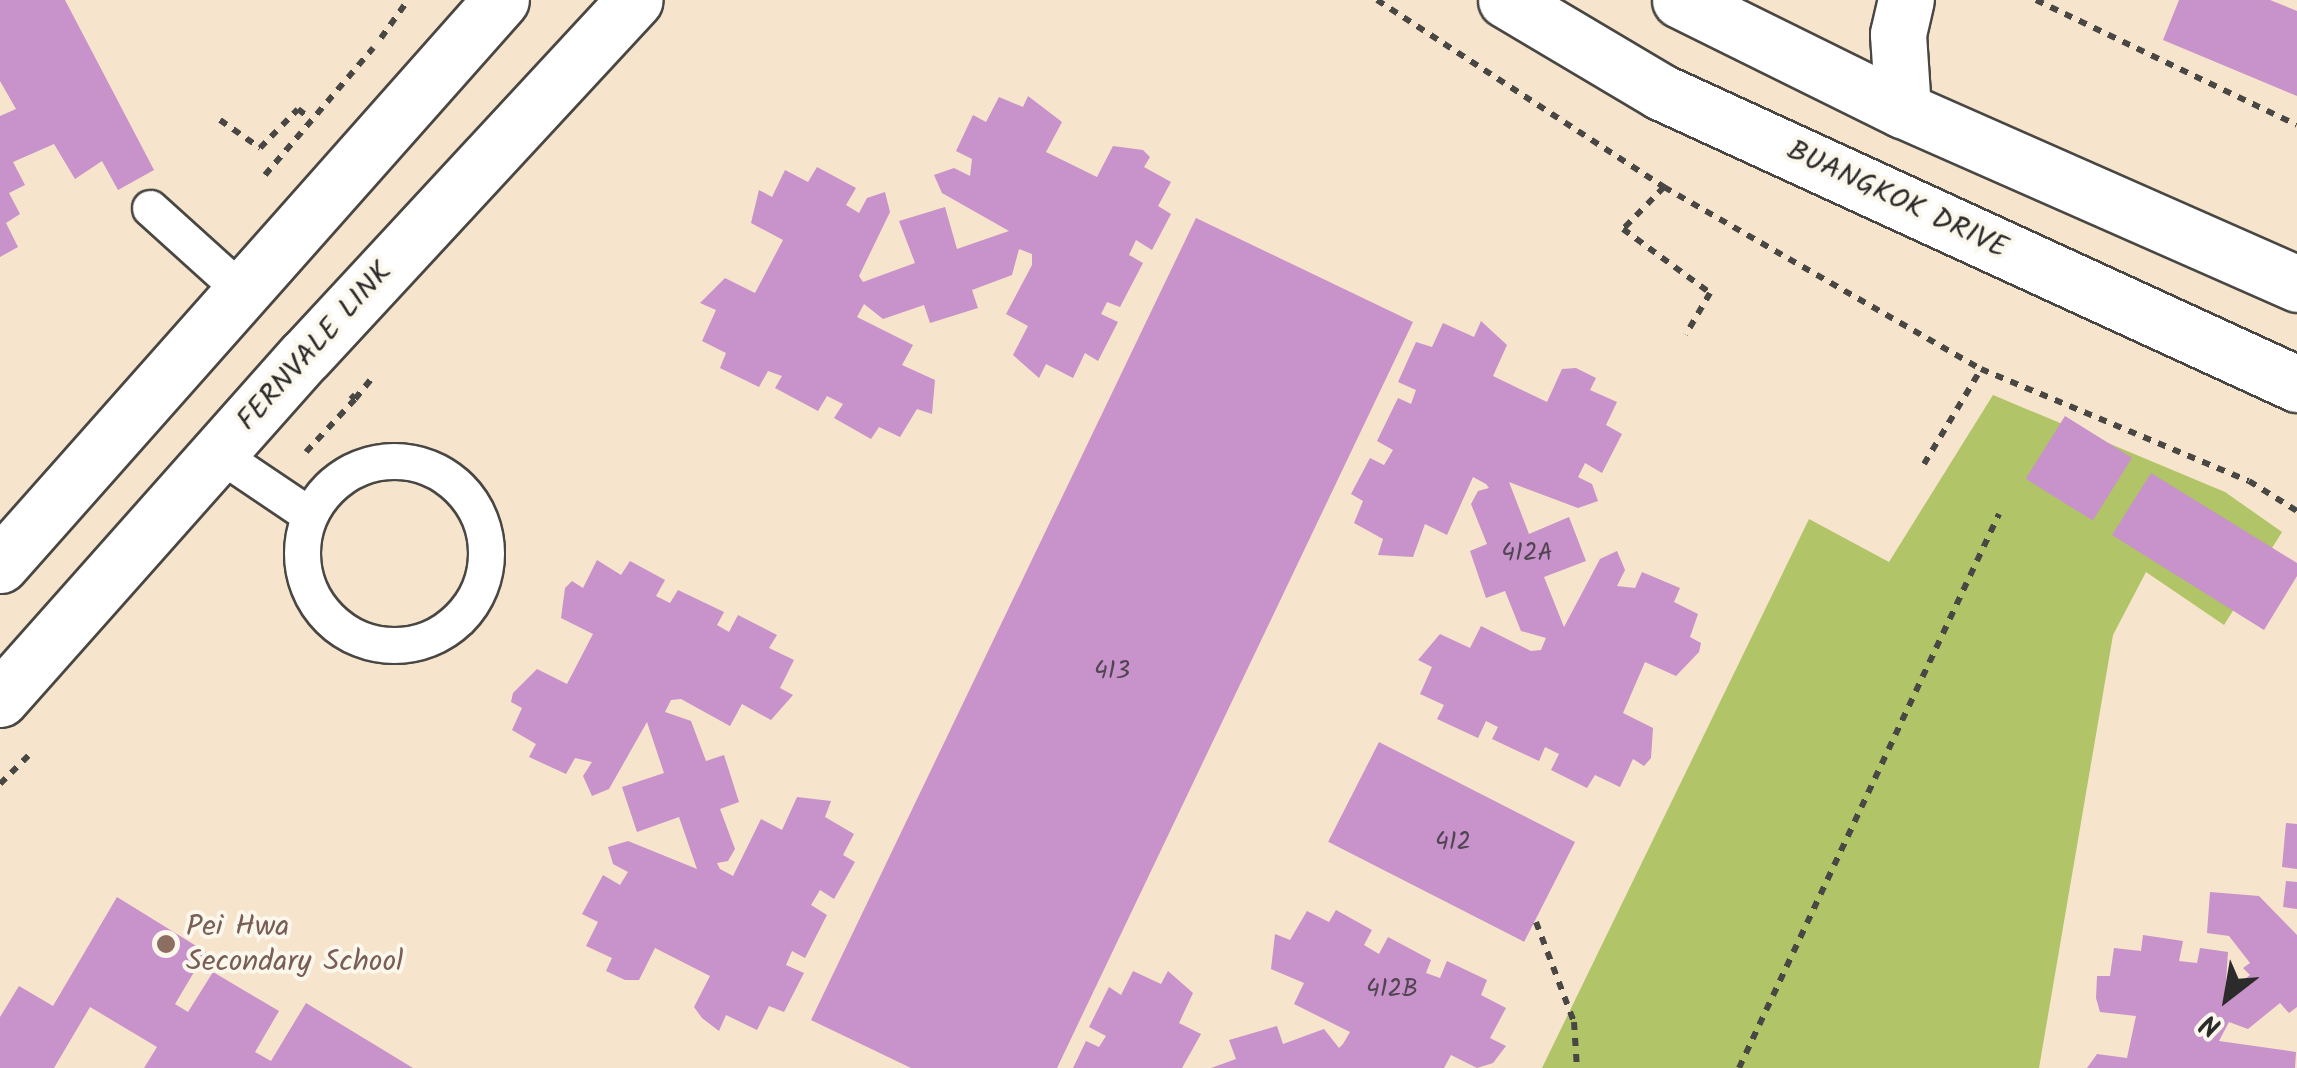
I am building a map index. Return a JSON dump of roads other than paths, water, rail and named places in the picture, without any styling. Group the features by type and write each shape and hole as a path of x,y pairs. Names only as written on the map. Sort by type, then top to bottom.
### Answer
{"street":[{"path":"0,565 502,0"},
{"name":"FERNVALE LINK","path":"0,699 635,0"},
{"name":"BUANGKOK DRIVE","path":"1506,0 1661,92 2297,384"},
{"path":"1680,0 1903,110 2297,284"},
{"path":"1903,110 1898,34 1906,0"}],"lane":[{"path":"150,208 243,292"},
{"path":"219,454 308,514"},
{"path":"390,459 440,470 476,507 489,550 480,594 440,636 370,644 334,626 309,593 300,554 308,514 340,475 390,459"}],"place":[{"name":"Pei Hwa Secondary School","path":"166,944"}]}
